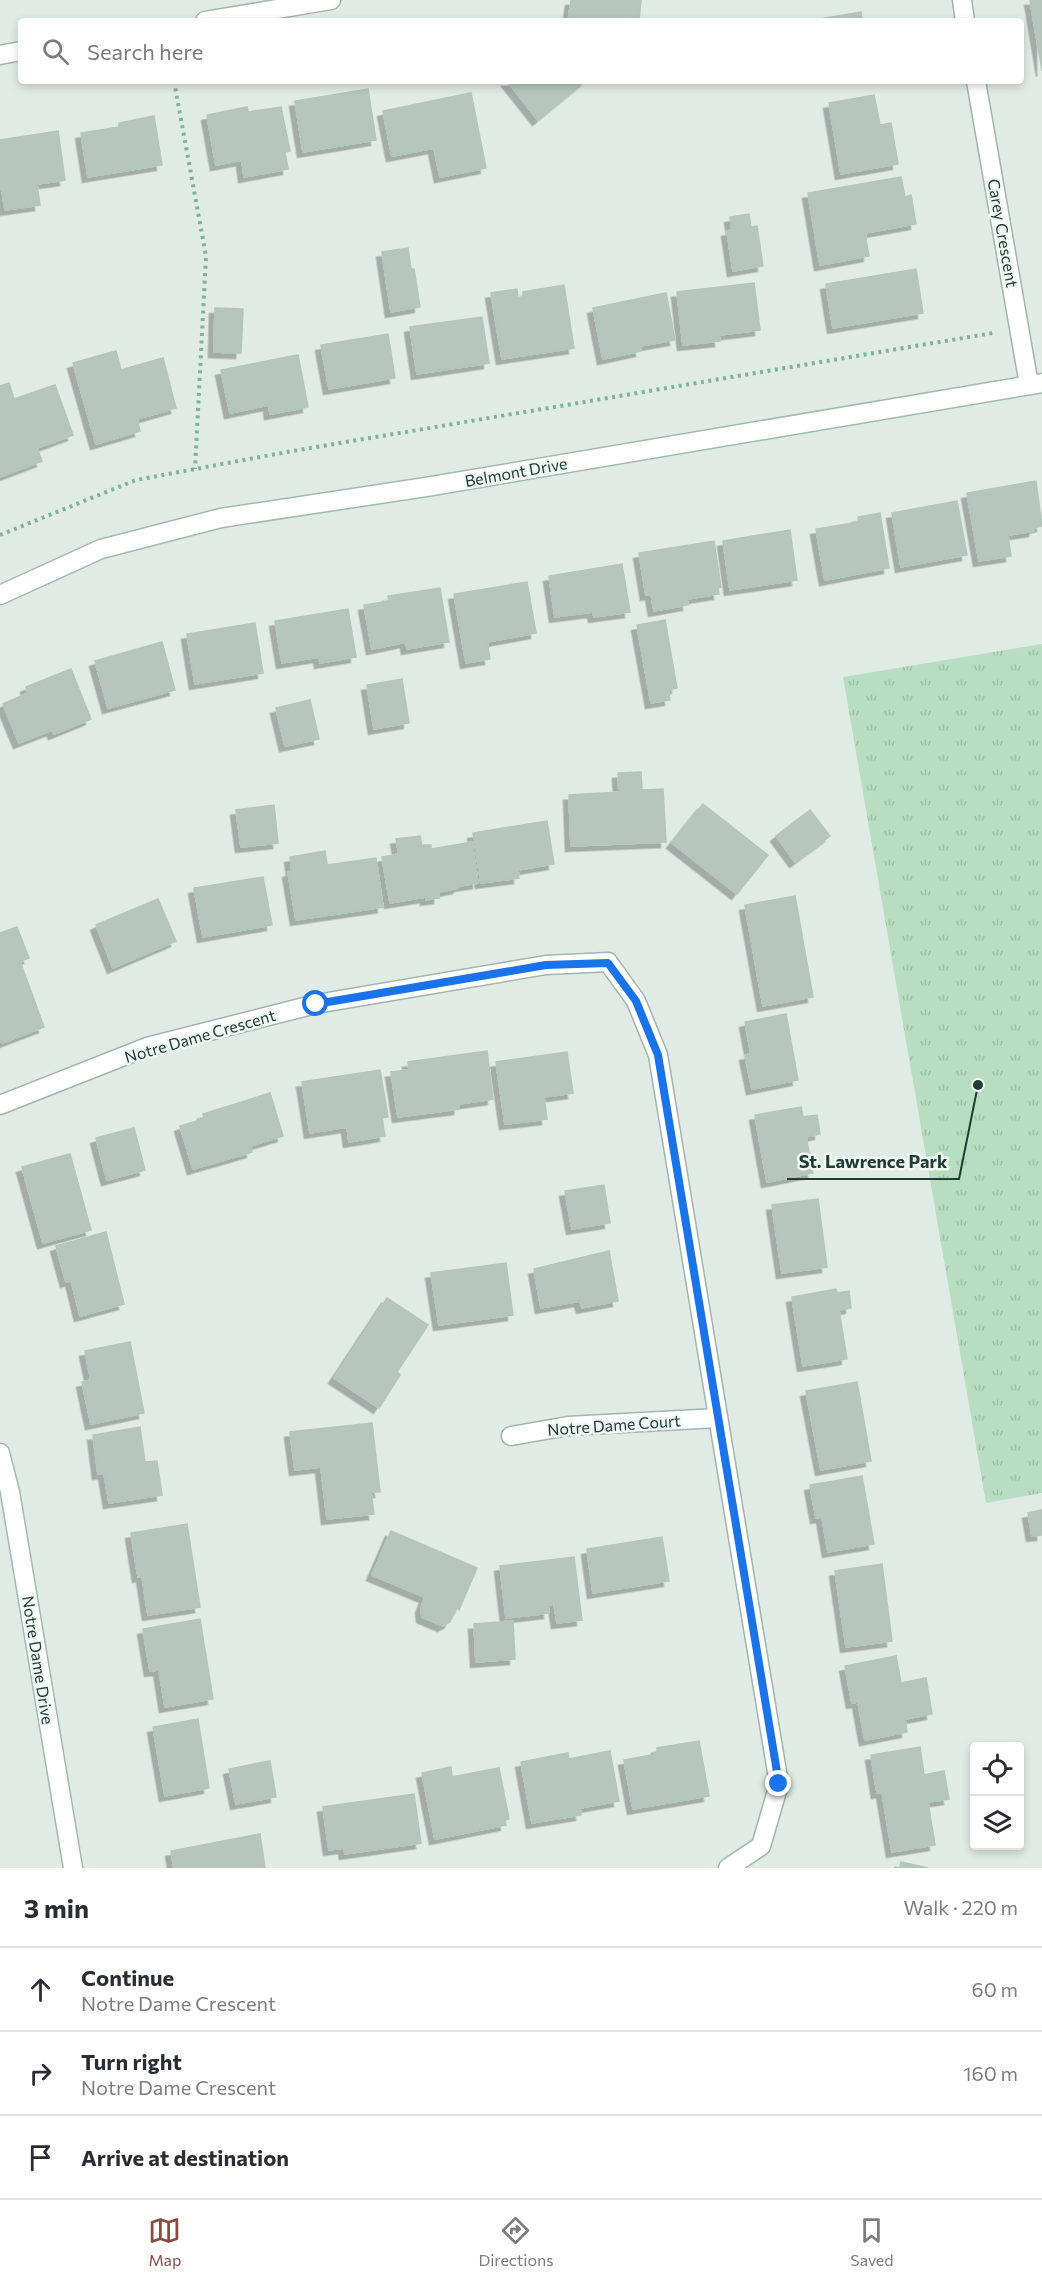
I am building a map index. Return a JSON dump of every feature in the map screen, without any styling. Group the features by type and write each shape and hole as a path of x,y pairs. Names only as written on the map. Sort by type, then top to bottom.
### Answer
{"street":[{"path":"223,18 331,0"},
{"path":"962,0 965,18"},
{"path":"0,55 18,52"},
{"name":"Carey Crescent","path":"977,84 1036,384"},
{"name":"Belmont Drive","path":"0,595 101,549 221,518 426,487 1036,384"},
{"name":"Notre Dame Crescent","path":"0,1105 147,1047 316,1004 546,965 608,963 636,1001 658,1055 779,1784 761,1846 729,1868"},
{"name":"Notre Dame Court","path":"510,1436 568,1426 718,1418"},
{"name":"Notre Dame Drive","path":"0,1453 10,1492 73,1868"}],"path":[{"path":"175,84 206,256 195,469"},
{"path":"0,535 136,480 1000,332"}],"green space":[{"path":"1042,644 1042,1493 986,1503 843,677"}],"building":[{"path":"571,0 641,0 639,18 568,18"},
{"path":"1030,0 1042,0 1042,71 1033,17"},
{"path":"861,12 862,18 825,18"},
{"path":"509,84 581,84 538,120"},
{"path":"368,89 376,140 303,152 295,101"},
{"path":"471,93 486,168 440,177 434,148 392,156 383,111"},
{"path":"874,95 880,125 891,123 898,164 841,174 829,103"},
{"path":"247,107 248,112 281,107 290,151 285,152 288,169 244,177 242,160 216,165 207,115"},
{"path":"154,116 162,165 88,177 81,133 119,127 119,123"},
{"path":"58,131 65,180 37,184 40,205 5,210 2,190 0,190 0,140"},
{"path":"901,177 905,197 911,195 916,224 865,233 869,256 820,265 808,193"},
{"path":"749,214 751,227 757,226 763,266 733,271 727,231 732,230 730,217"},
{"path":"408,248 420,307 391,312 382,252"},
{"path":"916,269 923,313 833,328 826,284"},
{"path":"754,283 760,330 719,335 720,341 683,345 677,292"},
{"path":"564,285 574,348 502,359 491,293 517,289 518,298 523,297 523,292"},
{"path":"666,293 675,340 640,346 641,351 603,359 593,308"},
{"path":"215,308 243,309 241,353 214,352"},
{"path":"482,317 489,363 417,374 410,327"},
{"path":"388,334 395,378 329,389 321,345"},
{"path":"116,351 121,370 163,358 176,408 137,419 140,431 96,444 73,363"},
{"path":"298,355 308,407 270,414 269,405 230,413 221,370"},
{"path":"9,383 14,399 55,385 73,435 37,448 42,461 0,477 0,386"},
{"path":"1036,481 1042,526 1034,528 1034,531 1008,535 1011,556 979,561 967,493"},
{"path":"957,501 967,555 901,567 892,513"},
{"path":"880,513 889,568 825,580 816,529 859,522 858,517"},
{"path":"790,530 797,580 730,590 723,541"},
{"path":"714,541 721,587 718,588 719,594 687,599 688,605 654,611 651,594 646,595 639,553"},
{"path":"622,564 630,612 594,617 593,612 555,617 549,576"},
{"path":"527,582 536,633 487,642 490,659 466,663 454,594"},
{"path":"440,588 449,642 407,649 406,642 372,649 364,605 389,601 388,596"},
{"path":"348,609 356,657 320,663 319,657 282,663 275,621"},
{"path":"665,620 677,688 668,690 670,700 651,703 637,625"},
{"path":"255,623 263,673 195,684 187,634"},
{"path":"162,642 175,690 108,708 95,661"},
{"path":"71,669 91,719 54,734 52,730 19,743 3,704 28,693 26,687"},
{"path":"402,679 409,723 374,729 367,685"},
{"path":"310,700 319,739 285,746 276,708"},
{"path":"641,772 642,790 663,789 666,842 571,846 569,795 619,792 618,773"},
{"path":"703,804 768,855 737,894 672,843"},
{"path":"274,805 278,843 241,847 236,810"},
{"path":"810,810 830,836 795,862 776,836"},
{"path":"547,821 554,864 518,870 519,878 481,883 473,833"},
{"path":"420,836 423,850 424,845 431,845 431,849 472,842 478,883 439,892 439,898 426,900 426,897 390,903 382,857 399,854 396,839"},
{"path":"325,851 327,865 376,858 383,907 296,920 288,872 292,871 290,857"},
{"path":"263,877 272,925 203,937 194,888"},
{"path":"795,896 813,997 763,1006 745,905"},
{"path":"158,899 176,941 113,968 96,925"},
{"path":"17,927 29,958 20,961 44,1027 2,1043 0,1038 0,933"},
{"path":"786,1014 798,1080 752,1089 745,1055 751,1054 745,1022"},
{"path":"487,1051 493,1099 459,1104 459,1109 398,1117 391,1072 409,1070 408,1062"},
{"path":"567,1052 573,1093 544,1097 547,1119 505,1124 496,1062"},
{"path":"380,1070 388,1117 382,1118 385,1136 349,1142 347,1127 310,1133 302,1082"},
{"path":"270,1093 283,1136 250,1146 252,1152 193,1169 180,1126 204,1119 203,1114"},
{"path":"801,1107 803,1117 817,1115 820,1134 806,1137 813,1173 767,1182 755,1115"},
{"path":"134,1128 145,1170 107,1180 96,1138"},
{"path":"70,1154 91,1230 43,1243 22,1167"},
{"path":"604,1185 610,1223 572,1229 565,1191"},
{"path":"818,1199 827,1267 782,1273 772,1205"},
{"path":"106,1232 124,1304 80,1316 71,1280 66,1282 56,1246"},
{"path":"609,1251 618,1301 582,1308 580,1301 541,1308 534,1269"},
{"path":"506,1263 513,1315 439,1325 431,1273"},
{"path":"836,1289 837,1293 849,1291 851,1308 839,1310 847,1359 803,1366 792,1297"},
{"path":"387,1298 428,1325 397,1372 400,1375 379,1408 334,1378"},
{"path":"130,1342 144,1413 91,1424 82,1382 91,1380 85,1351"},
{"path":"857,1382 871,1461 821,1470 806,1391"},
{"path":"372,1423 380,1492 371,1492 374,1514 327,1519 321,1467 295,1470 290,1432"},
{"path":"140,1427 145,1462 157,1461 162,1495 109,1503 104,1473 98,1474 93,1435"},
{"path":"862,1476 874,1544 828,1552 822,1517 816,1518 810,1485"},
{"path":"1042,1510 1042,1535 1032,1536 1028,1513"},
{"path":"187,1524 200,1607 148,1615 142,1576 138,1577 131,1533"},
{"path":"391,1531 477,1568 459,1610 456,1608 450,1622 443,1626 422,1617 421,1608 425,1597 372,1575"},
{"path":"662,1537 669,1581 593,1593 587,1549"},
{"path":"574,1557 582,1620 557,1623 554,1604 548,1605 549,1613 506,1618 500,1566"},
{"path":"882,1564 892,1641 846,1647 835,1571"},
{"path":"200,1619 213,1699 165,1707 159,1670 150,1671 143,1629"},
{"path":"513,1621 515,1659 476,1662 474,1624"},
{"path":"896,1656 901,1683 926,1678 932,1714 905,1719 907,1732 865,1740 858,1702 852,1703 845,1666"},
{"path":"198,1719 209,1788 165,1796 153,1727"},
{"path":"699,1741 709,1796 633,1809 624,1760 657,1754 657,1748"},
{"path":"920,1747 924,1775 944,1771 949,1799 928,1802 935,1845 892,1852 882,1792 877,1793 871,1755"},
{"path":"610,1751 619,1801 580,1808 581,1815 532,1823 521,1762 568,1753 569,1759"},
{"path":"270,1761 276,1797 236,1804 229,1769"},
{"path":"451,1767 452,1777 499,1768 509,1819 505,1820 506,1825 435,1839 422,1773"},
{"path":"414,1794 421,1843 345,1854 344,1848 329,1850 323,1807"},
{"path":"260,1834 265,1868 174,1868 171,1851"},
{"path":"901,1862 928,1868 900,1868"}],"place":[{"name":"St. Lawrence Park","path":"978,1085"}],"route":[{"path":"316,1004 546,965 608,963 636,1001 658,1055 779,1784"}]}
